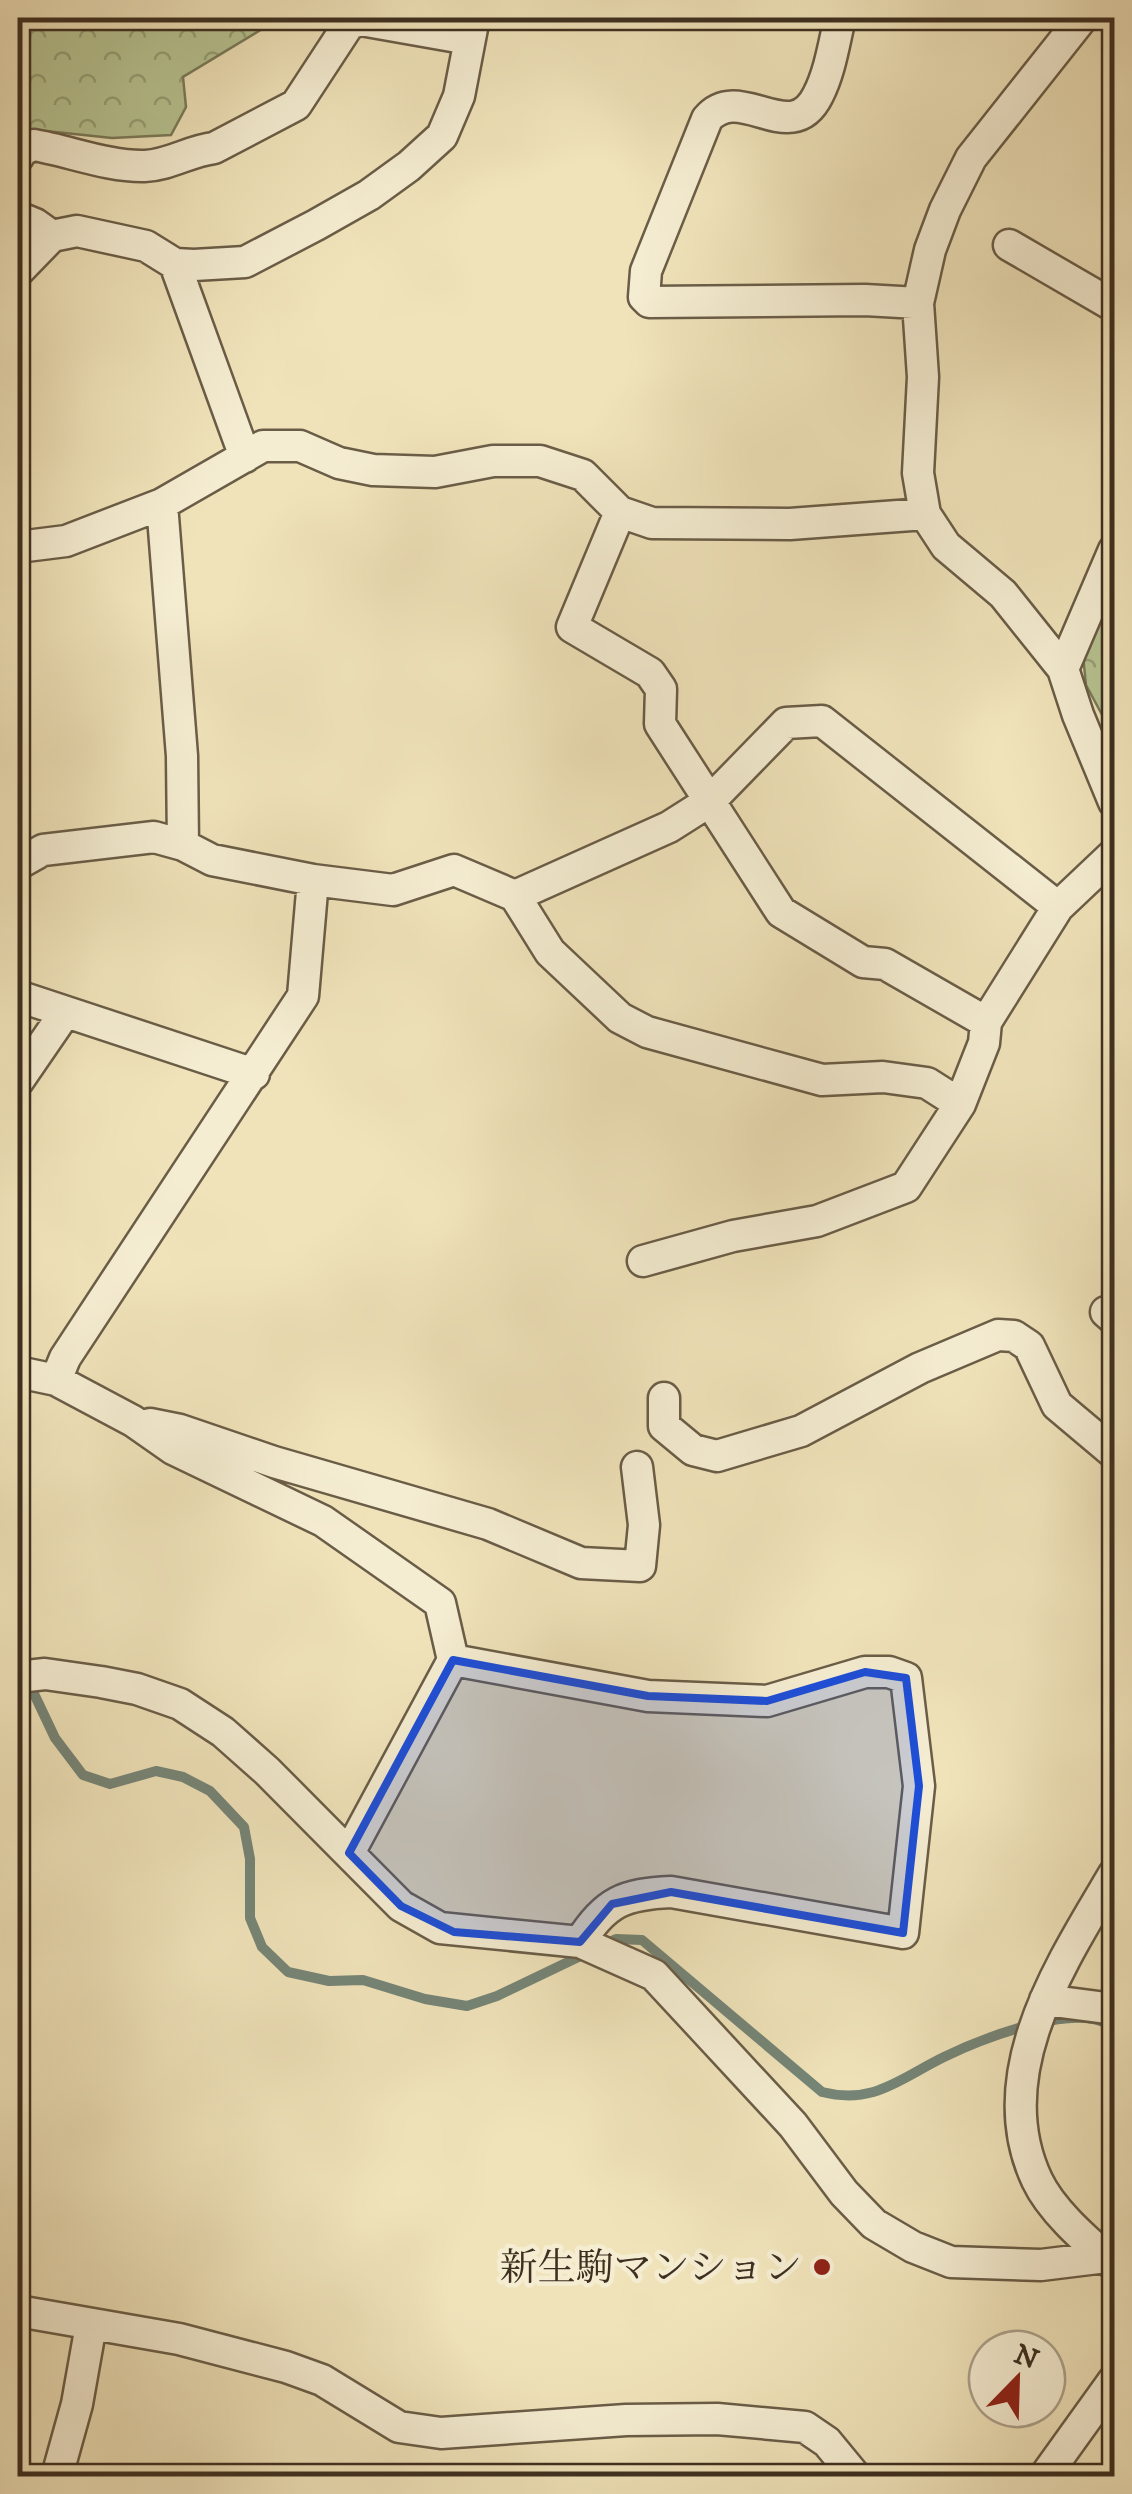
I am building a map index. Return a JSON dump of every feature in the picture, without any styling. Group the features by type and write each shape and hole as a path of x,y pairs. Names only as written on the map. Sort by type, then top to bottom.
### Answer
{"street":[{"path":"840,18 827,72 806,113 789,118 730,105 716,108 707,119 646,271 644,297 649,302 918,302"},
{"path":"1082,18 971,158 930,250 918,302 923,377 918,473 925,514 946,546 1004,594 1063,669 1114,802"},
{"path":"18,157 22,150 34,145 141,166 168,164 198,150 214,148 296,104 349,24 361,20 471,28 459,96 442,136 369,195 245,262 174,264 146,246 78,231 52,236 18,271"},
{"path":"18,217 52,236"},
{"path":"1009,244 1114,306"},
{"path":"174,264 244,456"},
{"path":"18,547 66,541 162,504 263,446 300,446 339,463 373,470 435,472 493,461 540,462 583,475 620,512 652,523 790,524 925,514"},
{"path":"162,504 182,756 184,845"},
{"path":"620,512 572,627 650,673 661,688 660,724 782,912 863,962 885,964 986,1022"},
{"path":"1063,669 1114,550"},
{"path":"515,896 669,827 710,802 786,723 822,721 1058,907"},
{"path":"18,864 43,850 154,836 184,845 212,860 313,880 393,890 454,870 515,896 550,952 620,1018 648,1032 822,1080 883,1076 926,1083 960,1104"},
{"path":"643,1261 734,1236 817,1221 906,1187 960,1104 984,1043 986,1022 1058,907 1114,854"},
{"path":"56,1380 66,1358 303,996 313,880"},
{"path":"18,996 254,1074"},
{"path":"18,1081 64,1014"},
{"path":"664,1398 664,1426 693,1450 718,1456 801,1431 920,1368 998,1335 1014,1336 1028,1346 1058,1405 1114,1453"},
{"path":"18,1372 56,1380 133,1421 173,1448 323,1522 440,1602 454,1660 349,1853"},
{"path":"133,1421 180,1430 274,1462 472,1518 582,1563 640,1566 644,1525 636,1467"},
{"path":"454,1660 648,1696 768,1701 864,1672 888,1672 906,1678 919,1786 903,1933 670,1892 635,1894 612,1904 593,1921 580,1942"},
{"path":"18,1676 46,1674 101,1682 138,1689 180,1704 223,1732 401,1906 440,1928 580,1942 654,1975 793,2125 874,2224 914,2247 951,2262 1041,2265 1110,2261"},
{"path":"1110,2261 1065,2217 1039,2184 1029,2160 1021,2119 1021,2074 1045,2000 1114,1874"},
{"path":"1045,2000 1114,2009"},
{"path":"18,2310 179,2340 286,2367 322,2380 400,2428 441,2433 626,2420 805,2427 826,2442 855,2476"},
{"path":"57,2476 91,2325"},
{"path":"1045,2476 1114,2380"}],"highlighted area":[{"path":"453,1660 648,1696 767,1701 865,1672 906,1678 919,1786 903,1933 671,1892 612,1904 580,1942 454,1932 401,1906 349,1853"}],"green space":[{"path":"18,18 321,18 272,23 183,77 186,107 171,135 112,138 46,131 18,138"},
{"path":"1114,591 1114,737 1086,685 1083,655"}],"waterway":[{"path":"18,1660 55,1738 83,1775 110,1784 156,1771 183,1777 210,1791 244,1827 250,1859 250,1918 262,1947 288,1972 329,1981 363,1980 425,1999 467,2006 497,1996 616,1939 642,1940 822,2092 840,2095 886,2088 959,2050 1038,2023 1076,2018 1114,2027"}],"place":[{"name":"新生駒マンション","path":"822,2267"}]}
